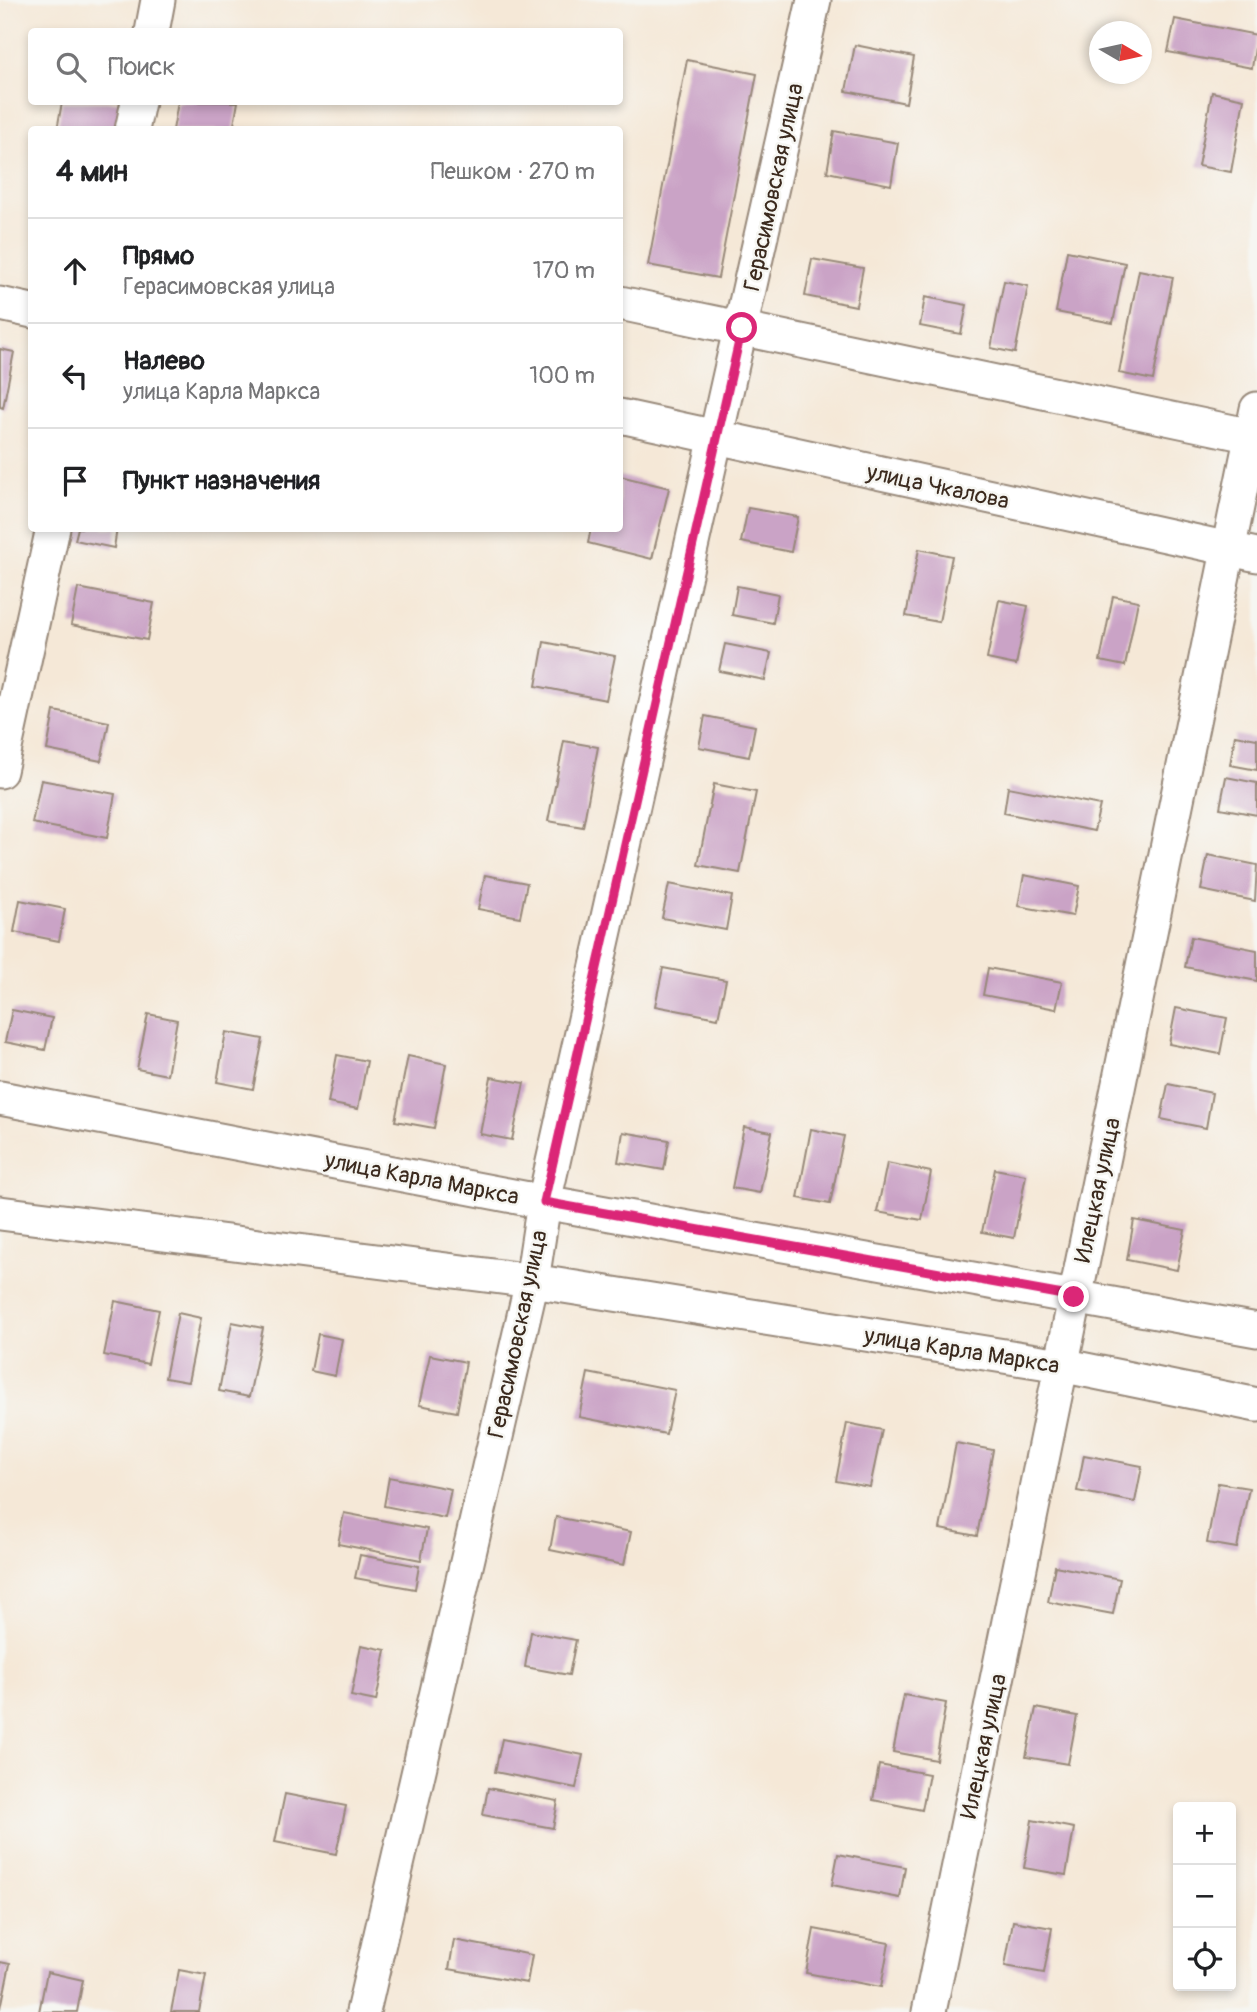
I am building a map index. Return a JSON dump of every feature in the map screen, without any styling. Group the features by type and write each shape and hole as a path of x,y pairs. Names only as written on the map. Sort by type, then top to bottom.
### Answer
{"street":[{"path":"153,28 158,0"},
{"name":"Герасимовская улица","path":"363,2012 532,1281 544,1202 814,0"},
{"path":"133,126 137,105"},
{"path":"0,304 28,310"},
{"path":"623,304 1255,428"},
{"name":"улица Чкалова","path":"623,417 1243,552"},
{"name":"Илецкая улица","path":"929,2012 1074,1297 1243,552 1255,428"},
{"path":"0,771 51,532"},
{"name":"улица Карла Маркса","path":"0,1098 544,1202 1257,1330"},
{"name":"улица Карла Маркса","path":"0,1213 532,1281 1061,1365 1257,1405"}],"building":[{"path":"1175,19 1257,35 1252,68 1168,52"},
{"path":"855,45 914,57 906,103 846,91"},
{"path":"687,60 757,74 718,278 648,265"},
{"path":"1212,92 1244,99 1231,172 1198,166"},
{"path":"61,105 123,105 120,126 58,126"},
{"path":"177,105 237,105 234,126 174,126"},
{"path":"834,131 898,143 891,185 827,172"},
{"path":"1067,251 1125,263 1113,323 1056,312"},
{"path":"812,259 863,268 856,306 805,296"},
{"path":"1139,270 1173,277 1153,380 1119,373"},
{"path":"1004,281 1028,286 1015,353 991,348"},
{"path":"925,297 967,305 961,334 920,326"},
{"path":"0,349 14,352 3,408 0,407"},
{"path":"623,477 669,488 652,559 588,543 590,532 623,532"},
{"path":"748,508 798,517 791,552 741,542"},
{"path":"77,532 116,532 114,548 75,540"},
{"path":"919,549 952,556 939,622 906,616"},
{"path":"737,586 778,594 773,623 732,615"},
{"path":"78,588 154,603 147,640 71,625"},
{"path":"1113,596 1138,601 1125,666 1100,661"},
{"path":"999,600 1028,606 1016,665 987,659"},
{"path":"544,642 615,656 606,700 536,686"},
{"path":"725,644 771,653 765,680 719,671"},
{"path":"54,711 109,722 101,761 47,750"},
{"path":"705,716 755,726 749,757 699,747"},
{"path":"1235,735 1257,739 1257,770 1230,765"},
{"path":"564,741 598,747 583,827 548,821"},
{"path":"1226,777 1257,783 1257,815 1220,808"},
{"path":"41,780 115,794 107,838 32,823"},
{"path":"714,784 756,792 740,873 698,865"},
{"path":"1008,787 1100,805 1094,831 1004,813"},
{"path":"1208,855 1257,865 1255,901 1201,890"},
{"path":"485,875 527,883 520,917 478,909"},
{"path":"1024,875 1079,886 1073,916 1018,906"},
{"path":"669,884 732,896 726,930 662,918"},
{"path":"20,900 65,909 59,941 14,932"},
{"path":"1191,937 1257,950 1257,981 1185,967"},
{"path":"663,968 726,980 718,1018 655,1006"},
{"path":"988,968 1062,982 1056,1009 983,995"},
{"path":"1176,1008 1227,1018 1220,1054 1169,1044"},
{"path":"12,1010 52,1018 45,1050 5,1042"},
{"path":"148,1014 177,1020 167,1075 137,1069"},
{"path":"226,1032 263,1039 253,1089 217,1082"},
{"path":"337,1055 367,1061 358,1109 328,1103"},
{"path":"408,1056 446,1064 434,1128 395,1121"},
{"path":"491,1077 524,1083 512,1140 480,1134"},
{"path":"1168,1084 1212,1093 1206,1128 1161,1119"},
{"path":"744,1127 772,1132 760,1193 732,1188"},
{"path":"811,1129 844,1136 830,1204 798,1198"},
{"path":"623,1132 669,1140 664,1170 618,1162"},
{"path":"887,1163 931,1172 922,1220 877,1212"},
{"path":"995,1169 1026,1175 1014,1238 982,1232"},
{"path":"1134,1220 1185,1230 1177,1270 1127,1260"},
{"path":"115,1301 159,1310 148,1364 104,1355"},
{"path":"178,1313 201,1318 188,1382 165,1378"},
{"path":"232,1322 263,1328 249,1397 219,1391"},
{"path":"318,1334 342,1339 335,1376 311,1371"},
{"path":"430,1355 466,1362 457,1412 419,1405"},
{"path":"588,1373 675,1390 666,1434 579,1417"},
{"path":"847,1423 882,1430 870,1487 836,1481"},
{"path":"956,1443 993,1450 977,1536 940,1529"},
{"path":"1084,1455 1142,1466 1135,1502 1077,1491"},
{"path":"389,1477 451,1489 445,1518 384,1506"},
{"path":"1218,1483 1249,1488 1237,1548 1207,1543"},
{"path":"344,1513 427,1529 421,1560 338,1544"},
{"path":"556,1517 631,1532 624,1565 550,1550"},
{"path":"360,1555 419,1566 415,1589 355,1578"},
{"path":"1055,1566 1120,1579 1113,1614 1048,1602"},
{"path":"531,1632 576,1640 569,1675 525,1667"},
{"path":"361,1645 386,1650 376,1701 351,1696"},
{"path":"904,1695 946,1703 936,1760 893,1752"},
{"path":"1036,1708 1077,1716 1068,1764 1026,1757"},
{"path":"502,1739 583,1755 576,1788 495,1772"},
{"path":"879,1765 929,1774 922,1810 873,1800"},
{"path":"488,1788 558,1801 553,1828 483,1815"},
{"path":"285,1794 346,1806 336,1854 275,1842"},
{"path":"1032,1820 1074,1828 1066,1875 1024,1868"},
{"path":"838,1854 905,1867 900,1898 832,1885"},
{"path":"1013,1921 1052,1928 1044,1973 1005,1966"},
{"path":"814,1929 889,1943 881,1987 806,1973"},
{"path":"454,1940 532,1955 527,1983 449,1969"},
{"path":"0,1962 10,1964 1,2008 0,2008"},
{"path":"179,1970 206,1975 199,2012 171,2012"},
{"path":"47,1972 83,1980 77,2012 39,2012"}],"route":[{"path":"742,328 544,1202 1074,1297"}]}
